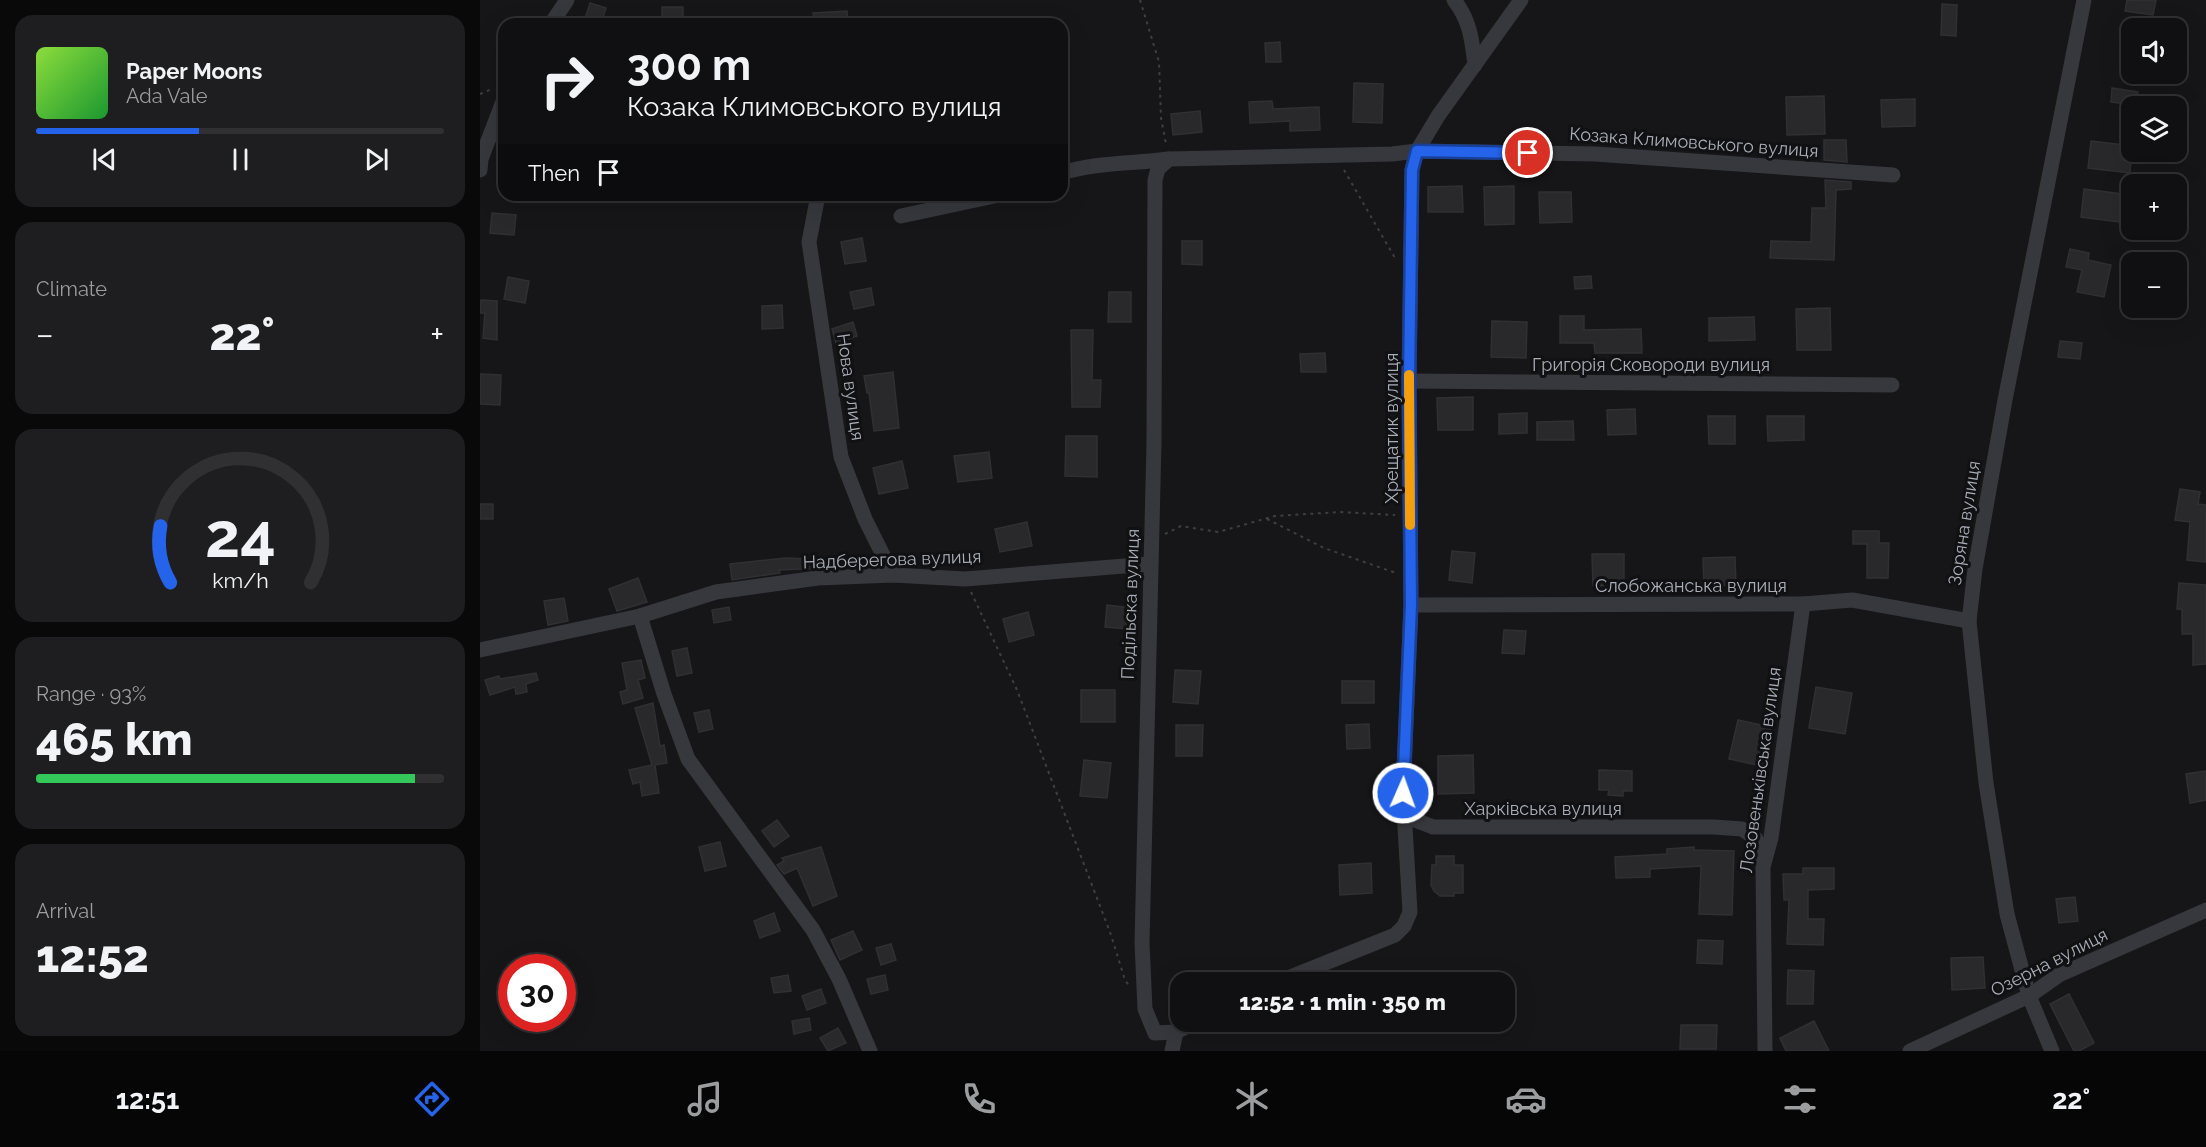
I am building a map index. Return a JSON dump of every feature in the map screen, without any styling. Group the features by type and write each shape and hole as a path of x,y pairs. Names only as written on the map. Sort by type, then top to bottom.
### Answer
{"street":[{"path":"555,18 567,0"},
{"path":"1454,0 1463,11 1470,26 1475,65"},
{"name":"Хрещатик вулиця","path":"1405,816 1403,793 1411,605 1409,381 1412,170 1417,151 1438,116 1521,0"},
{"name":"Зоряна вулиця","path":"2052,1051 2029,996 2007,914 1986,783 1969,621 1975,569 2005,400 2085,0"},
{"path":"480,170 498,115"},
{"name":"Козака Климовського вулиця","path":"1169,159 1392,154 1417,151 1595,154 1893,175"},
{"path":"1068,171 1081,167 1134,164 1169,159"},
{"name":"Подільска вулиця","path":"1145,1010 1142,943 1149,564 1154,443 1155,180 1158,169 1169,159"},
{"name":"Нова вулиця","path":"817,201 809,242 841,457 864,519 893,574"},
{"path":"901,216 971,201"},
{"name":"Григорія Сковороди вулиця","path":"1409,381 1892,386"},
{"name":"Надберегова вулиця","path":"480,650 640,616 716,591 818,578 893,574 965,579 1149,564"},
{"name":"Слобожанська вулиця","path":"1411,605 1803,604 1852,600 1969,621"},
{"name":"Лозовеньківська вулиця","path":"1765,1051 1763,867 1771,838 1803,604"},
{"path":"640,616 664,694 688,759 813,930 870,1051"},
{"path":"1303,972 1395,935 1404,926 1410,912 1405,816"},
{"name":"Харківська вулиця","path":"1405,816 1422,825 1443,827 1714,827 1742,829 1758,842 1763,867"},
{"name":"Озерна вулиця","path":"1910,1051 2029,996 2059,975 2206,910"},
{"path":"1145,1010 1155,1033 1176,1032 1172,1051"}],"path":[{"path":"1140,0 1159,62 1161,118 1169,159"},
{"path":"1334,155 1395,258"},
{"path":"1163,535 1181,526 1218,532 1275,516 1340,512 1410,517"},
{"path":"1267,519 1324,548 1383,570 1411,577"},
{"path":"965,579 1017,690 1110,932 1125,980 1145,1010"}],"building":[{"path":"2127,0 2156,0 2153,15 2125,11"},
{"path":"590,3 606,8 603,18 585,18"},
{"path":"1942,4 1957,5 1956,36 1941,35"},
{"path":"662,7 683,7 683,18 662,18"},
{"path":"847,11 848,18 813,18 813,13"},
{"path":"1280,42 1281,62 1266,62 1265,43"},
{"path":"1354,83 1383,84 1382,123 1353,122"},
{"path":"2112,88 2138,92 2137,96 2121,96 2121,103 2111,102"},
{"path":"1824,96 1825,134 1787,135 1786,97"},
{"path":"1915,99 1915,126 1882,127 1881,100"},
{"path":"1272,101 1273,109 1319,107 1320,130 1290,131 1290,121 1250,123 1249,102"},
{"path":"1200,111 1202,132 1173,135 1171,114"},
{"path":"1824,140 1846,140 1847,162 1824,160"},
{"path":"2091,141 2121,145 2121,162 2131,162 2130,173 2088,168"},
{"path":"1825,180 1851,182 1851,189 1836,190 1834,260 1770,258 1771,241 1811,242 1812,208 1826,208"},
{"path":"1462,186 1463,212 1428,212 1428,187"},
{"path":"1514,186 1514,224 1485,225 1484,187"},
{"path":"2084,189 2121,194 2119,222 2081,217"},
{"path":"1539,192 1571,192 1572,222 1540,223"},
{"path":"492,213 516,215 514,235 490,233"},
{"path":"862,238 866,261 845,264 841,242"},
{"path":"1182,241 1202,241 1202,265 1182,264"},
{"path":"2070,249 2089,253 2088,260 2111,265 2104,297 2077,292 2082,270 2066,267"},
{"path":"1591,276 1592,288 1575,289 1574,277"},
{"path":"508,277 529,281 525,303 504,299"},
{"path":"871,288 874,305 854,309 850,292"},
{"path":"1109,292 1131,292 1131,322 1108,322"},
{"path":"481,300 497,301 497,340 483,338 485,313 480,313"},
{"path":"782,305 783,328 762,329 762,306"},
{"path":"1830,308 1831,350 1797,350 1796,309"},
{"path":"1560,316 1584,316 1584,330 1641,329 1642,353 1595,353 1594,343 1560,343"},
{"path":"1754,317 1755,340 1709,341 1709,318"},
{"path":"1492,321 1527,322 1526,358 1491,357"},
{"path":"853,322 857,336 836,343 832,329"},
{"path":"1071,330 1093,330 1092,380 1101,380 1100,407 1072,407"},
{"path":"2060,341 2082,343 2080,359 2058,357"},
{"path":"1325,353 1326,372 1301,372 1300,354"},
{"path":"893,372 899,428 874,431 869,393 867,393 864,376"},
{"path":"480,374 501,375 500,405 480,404"},
{"path":"1473,397 1473,430 1438,430 1437,398"},
{"path":"1635,409 1636,434 1608,435 1607,410"},
{"path":"1527,413 1527,433 1499,434 1499,414"},
{"path":"1708,416 1735,416 1735,444 1709,444"},
{"path":"1767,416 1804,416 1804,440 1768,441"},
{"path":"1573,421 1574,440 1537,440 1537,422"},
{"path":"1066,436 1097,436 1097,477 1065,476"},
{"path":"989,452 992,478 958,482 954,456"},
{"path":"902,461 908,488 879,494 873,468"},
{"path":"2180,489 2200,492 2198,504 2206,505 2206,562 2187,560 2190,522 2175,520"},
{"path":"480,504 493,504 493,519 480,519"},
{"path":"1027,522 1032,546 1000,552 995,529"},
{"path":"1853,531 1879,531 1879,543 1889,543 1888,578 1867,578 1867,544 1853,544"},
{"path":"1452,551 1475,553 1472,583 1449,580"},
{"path":"1592,554 1624,554 1624,585 1593,586"},
{"path":"848,557 849,567 779,570 780,573 732,580 730,564 786,558 808,559 808,563"},
{"path":"1735,557 1736,585 1704,586 1703,558"},
{"path":"638,578 647,602 617,611 609,589"},
{"path":"2179,583 2206,585 2206,664 2193,665 2193,634 2182,634 2182,609 2177,609"},
{"path":"564,598 568,621 548,625 544,601"},
{"path":"1107,605 1131,608 1129,629 1105,627"},
{"path":"729,607 731,620 714,623 712,610"},
{"path":"1028,612 1034,635 1009,642 1003,619"},
{"path":"1504,630 1526,631 1524,654 1502,653"},
{"path":"687,648 692,673 677,676 672,651"},
{"path":"641,660 645,678 638,680 643,698 623,704 620,692 627,690 622,663"},
{"path":"1175,670 1201,671 1198,704 1173,702"},
{"path":"536,673 538,680 526,684 527,692 516,694 515,687 490,695 485,680 499,676 500,679"},
{"path":"1342,681 1374,681 1374,703 1342,703"},
{"path":"1816,687 1852,693 1845,734 1809,728"},
{"path":"1081,690 1115,690 1115,722 1081,722"},
{"path":"653,703 660,746 664,745 667,763 655,765 659,793 642,796 640,782 633,784 629,770 652,765 635,708"},
{"path":"709,710 713,729 699,732 694,713"},
{"path":"1738,720 1771,727 1762,766 1729,759"},
{"path":"1369,724 1370,748 1347,749 1346,725"},
{"path":"1176,725 1203,725 1202,756 1176,756"},
{"path":"1473,755 1474,793 1438,794 1438,756"},
{"path":"1084,760 1111,763 1107,798 1080,796"},
{"path":"1599,770 1632,771 1632,791 1623,791 1623,796 1608,795 1609,790 1599,790"},
{"path":"2206,771 2206,800 2190,803 2186,774"},
{"path":"777,820 789,836 774,847 762,831"},
{"path":"720,842 726,866 705,871 699,847"},
{"path":"821,847 837,896 813,906 797,868 784,874 777,865 784,861 782,858"},
{"path":"1694,847 1694,850 1734,851 1732,915 1699,914 1701,866 1650,869 1650,877 1616,878 1615,857 1667,854 1667,849"},
{"path":"1436,856 1454,856 1454,865 1463,865 1463,893 1454,893 1454,896 1440,896 1434,891 1431,885 1432,865 1436,865"},
{"path":"1371,863 1372,893 1340,895 1339,865"},
{"path":"1803,868 1834,868 1834,889 1808,890 1808,919 1824,919 1823,945 1787,944 1789,900 1784,900 1783,874 1803,874"},
{"path":"2075,897 2078,921 2059,923 2056,899"},
{"path":"774,913 780,931 760,938 754,921"},
{"path":"853,931 862,950 840,960 831,940"},
{"path":"1698,940 1723,941 1722,964 1697,963"},
{"path":"891,944 896,960 881,965 876,948"},
{"path":"1983,957 1985,988 1952,990 1951,958"},
{"path":"1788,970 1814,971 1813,1004 1787,1004"},
{"path":"788,975 791,991 774,993 771,978"},
{"path":"885,975 888,990 871,994 867,979"},
{"path":"821,989 826,1003 807,1010 802,996"},
{"path":"2069,994 2094,1043 2079,1051 2074,1051 2050,1004"},
{"path":"809,1018 811,1030 794,1034 792,1021"},
{"path":"1814,1021 1829,1051 1786,1051 1780,1038"},
{"path":"1681,1025 1717,1025 1716,1049 1680,1049"},
{"path":"838,1028 846,1043 828,1051 820,1038"}],"slow traffic":[{"path":"1409,375 1410,525"}],"route":[{"path":"1403,793 1411,605 1409,381 1412,170 1417,151 1528,153"}]}
